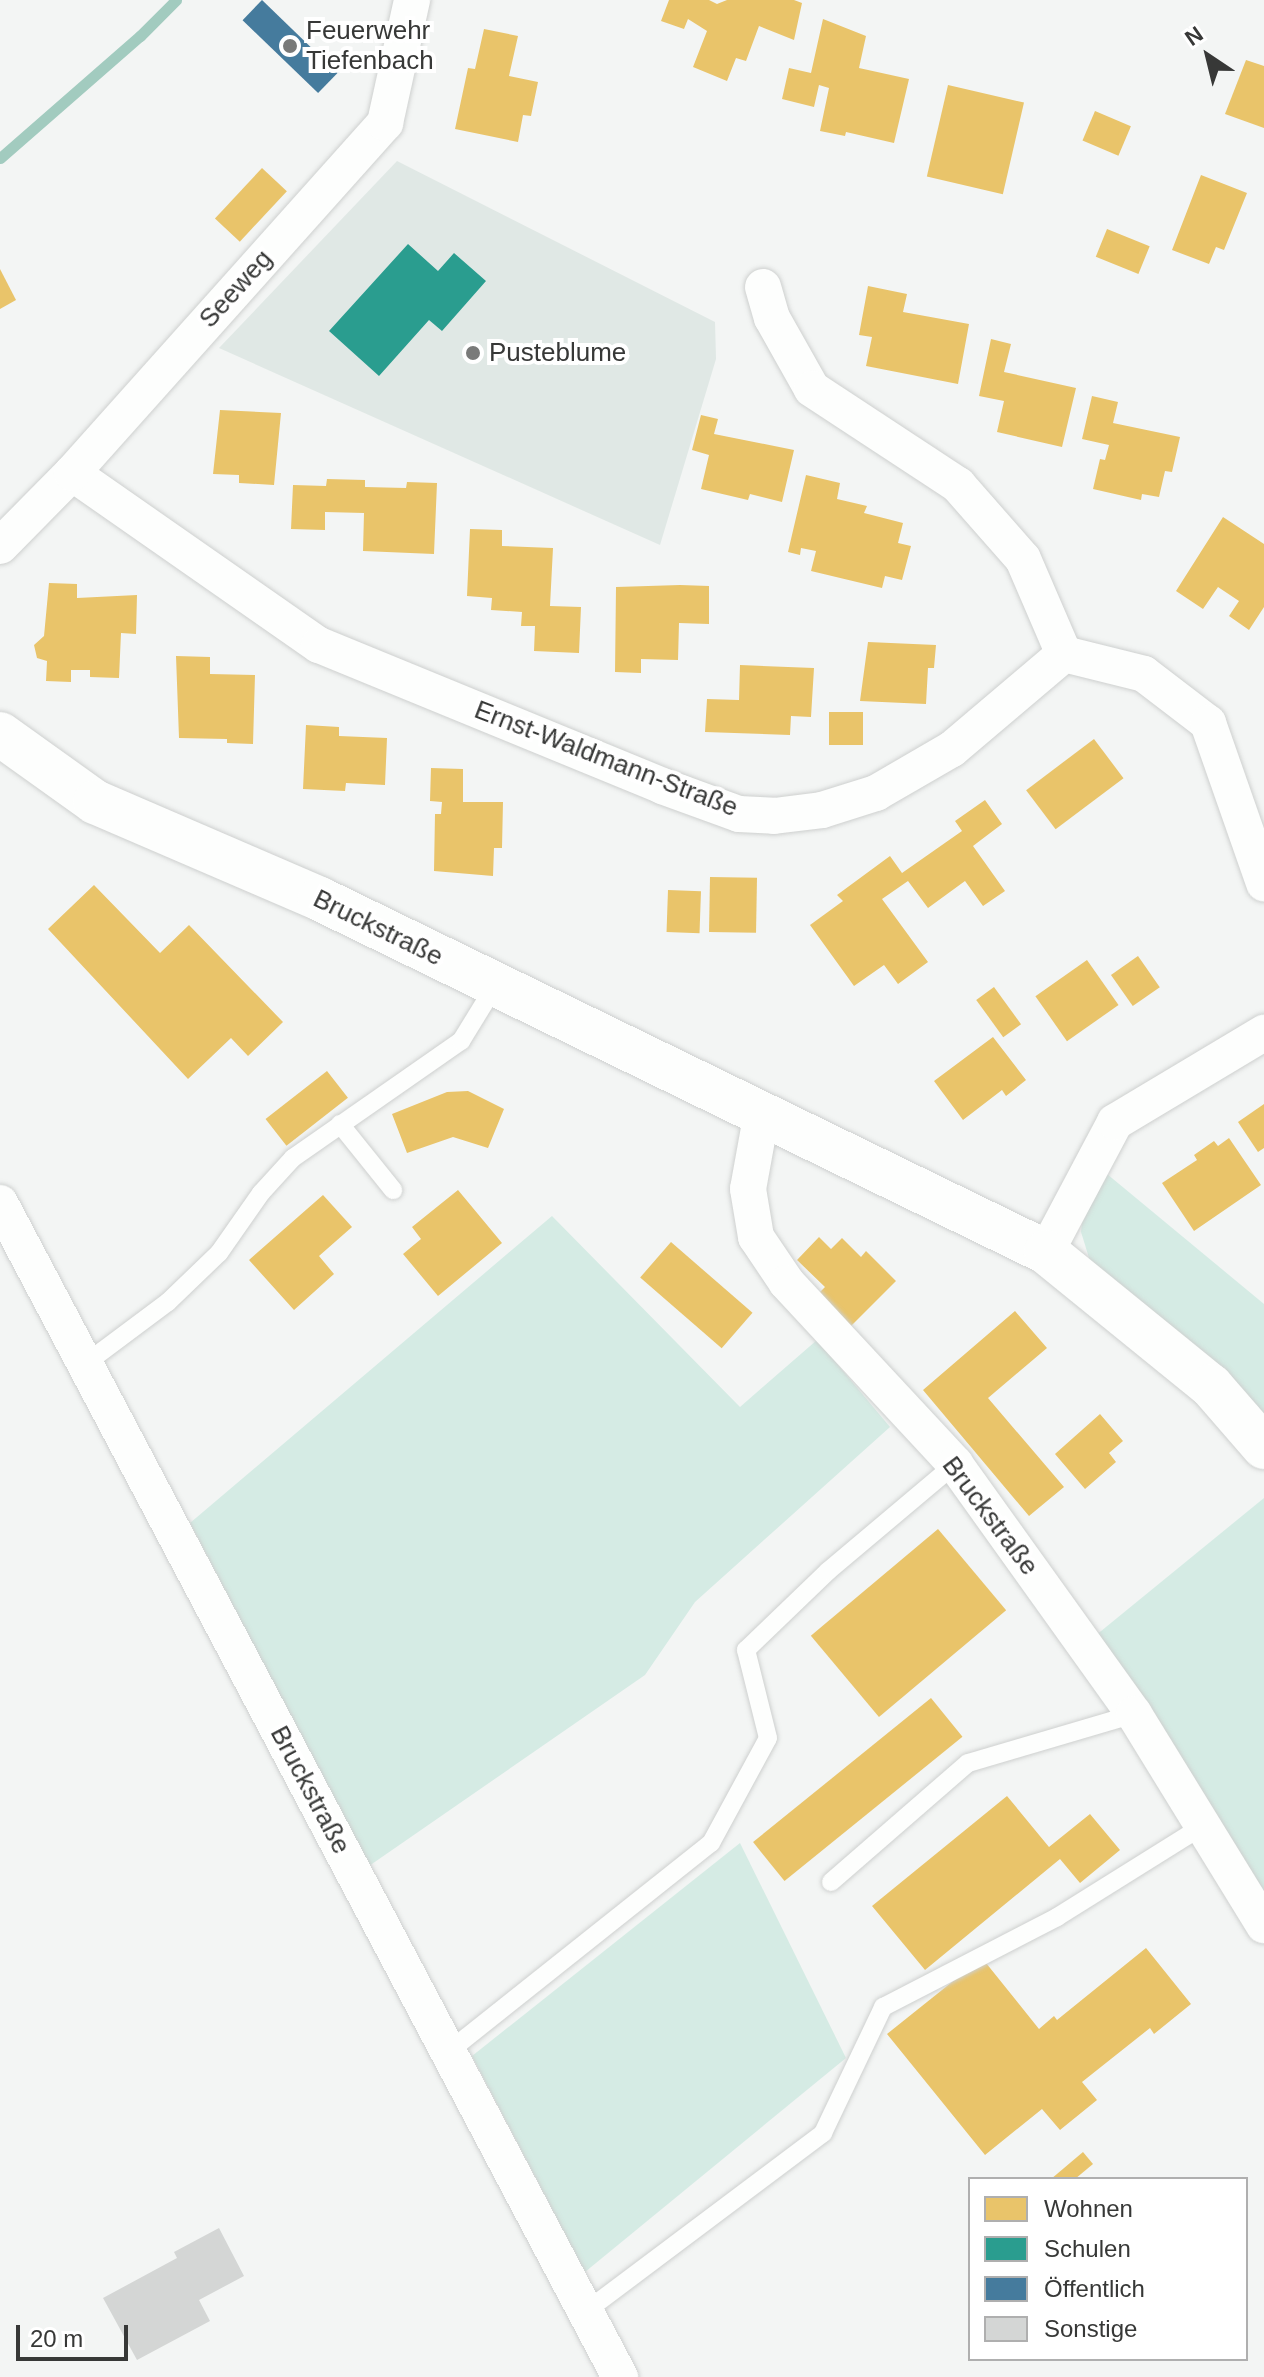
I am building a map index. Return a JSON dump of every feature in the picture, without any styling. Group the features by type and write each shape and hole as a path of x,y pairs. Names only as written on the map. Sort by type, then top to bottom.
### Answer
{"street":[{"name":"Seeweg","path":"0,546 72,473 385,123 412,0"},
{"path":"763,287 772,318 812,389 958,485 1023,559 1064,654 1144,674 1208,723 1264,883"},
{"name":"Ernst-Waldmann-Straße","path":"72,473 319,645 662,786 739,814 774,816 822,810 876,793 952,749 1064,654"},
{"name":"Bruckstraße","path":"0,734 95,802 320,899 1046,1252 1211,1386 1264,1447"},
{"path":"1046,1252 1115,1122 1264,1033"},
{"name":"Bruckstraße","path":"762,1112 748,1189 756,1237 787,1283 955,1464 1134,1714 1264,1925"},
{"name":"Bruckstraße","path":"0,1203 620,2377"}],"lane":[{"path":"85,1364 168,1302 219,1253 261,1193 293,1158 461,1041 496,984"},
{"path":"340,1124 393,1190"},
{"path":"448,2052 711,1843 768,1738 746,1650 828,1571 955,1464"},
{"path":"831,1882 968,1763 1134,1714"},
{"path":"585,2312 823,2133 883,2007 1057,1917 1204,1825"}],"shaded area":[{"name":"Pusteblume","path":"397,161 715,322 716,359 660,545 219,348"}],"green space":[{"path":"1101,1169 1264,1304 1264,1426 1090,1261 1081,1232 1084,1205"},
{"path":"552,1216 740,1407 817,1340 890,1427 695,1602 645,1675 369,1866 190,1523"},
{"path":"1264,1498 1264,1914 1095,1636"},
{"path":"740,1843 846,2058 585,2272 472,2056"}],"building: Wohnen":[{"path":"669,0 709,0 717,4 727,0 794,0 802,3 794,40 759,26 746,61 736,58 727,81 693,67 707,31 688,19 684,29 661,21"},
{"path":"823,19 866,36 859,68 909,79 894,143 846,132 845,136 820,131 829,88 819,85 814,107 782,99 789,68 811,73"},
{"path":"484,29 518,36 509,76 538,82 531,116 523,115 518,142 455,129 468,68 475,69"},
{"path":"1246,60 1264,66 1264,128 1225,114"},
{"path":"948,85 1024,103 1003,194 927,177"},
{"path":"1095,111 1131,126 1118,156 1082,140"},
{"path":"262,168 287,191 240,242 215,218"},
{"path":"1201,175 1247,193 1224,250 1216,247 1209,264 1172,250"},
{"path":"1107,229 1150,246 1138,274 1096,257"},
{"path":"0,269 16,300 0,309"},
{"path":"868,286 907,294 903,312 969,324 958,384 866,366 872,337 859,335"},
{"path":"991,339 1011,344 1004,372 1076,388 1062,447 997,432 1004,401 979,396"},
{"path":"1092,396 1118,402 1113,423 1180,437 1172,472 1165,471 1159,497 1142,494 1141,500 1093,489 1100,459 1105,460 1109,445 1082,439"},
{"path":"220,410 281,413 274,485 239,483 239,475 213,474"},
{"path":"701,415 718,419 714,434 794,450 782,502 750,494 748,500 701,489 709,455 692,450"},
{"path":"806,475 840,483 837,499 867,506 864,513 903,523 898,543 911,546 902,580 885,576 882,588 811,571 816,551 801,548 800,555 788,552"},
{"path":"327,479 365,480 365,487 406,488 407,482 437,483 434,554 363,551 364,513 325,512 325,530 291,529 293,485 326,486"},
{"path":"1223,517 1264,544 1264,607 1249,630 1229,616 1239,601 1218,587 1203,609 1176,591"},
{"path":"470,529 502,530 502,546 553,548 550,606 581,607 579,653 534,651 535,626 521,626 522,612 491,610 492,598 467,596"},
{"path":"49,583 77,584 77,598 137,595 136,634 121,633 119,678 90,677 90,670 71,670 71,682 46,681 47,661 37,658 34,645 44,636"},
{"path":"709,586 709,624 679,623 678,660 641,659 641,673 615,672 616,587"},
{"path":"868,642 936,645 934,668 928,668 926,704 860,701"},
{"path":"176,656 210,657 210,674 255,675 253,744 227,743 227,739 179,738"},
{"path":"740,665 814,668 811,717 791,716 790,735 705,732 707,699 739,700"},
{"path":"829,712 863,712 863,745 829,745"},
{"path":"306,725 339,727 339,736 387,738 385,785 346,783 345,791 303,789"},
{"path":"1094,739 1123,778 1056,829 1026,790"},
{"path":"431,768 463,769 463,802 503,802 502,848 494,848 493,876 434,871 435,814 441,814 442,802 430,801"},
{"path":"985,800 1002,824 973,846 1005,891 983,906 965,881 928,908 908,881 882,899 928,962 898,984 884,965 854,986 810,925 843,901 837,895 890,856 902,873 962,831 955,821"},
{"path":"710,877 757,878 756,933 709,932"},
{"path":"94,885 160,953 189,925 283,1022 248,1056 231,1038 188,1079 48,929"},
{"path":"668,890 701,891 700,933 667,932"},
{"path":"1138,956 1160,987 1133,1006 1111,975"},
{"path":"1087,960 1119,1005 1067,1041 1035,996"},
{"path":"994,987 1021,1024 1003,1037 976,1000"},
{"path":"993,1037 1026,1080 1006,1096 1002,1090 963,1120 934,1081"},
{"path":"327,1071 348,1098 286,1146 266,1119"},
{"path":"468,1091 504,1109 488,1148 453,1137 407,1153 392,1114 447,1092"},
{"path":"1264,1104 1264,1148 1258,1152 1238,1122"},
{"path":"1229,1138 1261,1185 1194,1231 1162,1183 1197,1160 1194,1155 1214,1141 1218,1146"},
{"path":"458,1190 502,1243 438,1296 403,1254 421,1239 412,1227"},
{"path":"323,1195 352,1227 319,1256 334,1274 294,1310 249,1260"},
{"path":"819,1237 831,1249 842,1238 861,1257 866,1251 896,1281 846,1331 813,1299 825,1287 797,1260"},
{"path":"671,1242 753,1313 722,1348 640,1277"},
{"path":"1015,1311 1047,1348 988,1398 1064,1487 1029,1516 923,1390"},
{"path":"1100,1414 1123,1441 1109,1453 1116,1462 1085,1489 1055,1454"},
{"path":"938,1529 1006,1610 879,1717 811,1636"},
{"path":"931,1698 962,1737 784,1881 753,1842"},
{"path":"1007,1796 1049,1847 1090,1814 1120,1850 1080,1883 1060,1859 925,1970 872,1906"},
{"path":"1146,1948 1191,2004 1154,2034 1150,2028 1082,2082 1097,2100 1060,2130 1042,2109 985,2155 887,2034 982,1958 1039,2029 1054,2016 1057,2020"},
{"path":"1083,2152 1093,2164 1077,2177 1053,2177"}],"building: Schulen":[{"path":"408,244 438,271 454,253 486,281 442,331 429,320 379,376 329,331"}],"building: Öffentlich":[{"name":"Feuerwehr Tiefenbach","path":"262,0 338,73 318,93 243,20"}],"building: Sonstige":[{"path":"219,2228 244,2276 199,2300 210,2321 137,2360 103,2298 177,2258 174,2252"}],"waterway":[{"path":"0,158 140,36 176,0"}],"place":[{"name":"Feuerwehr Tiefenbach","path":"290,46"},
{"name":"Pusteblume","path":"473,353"}]}
